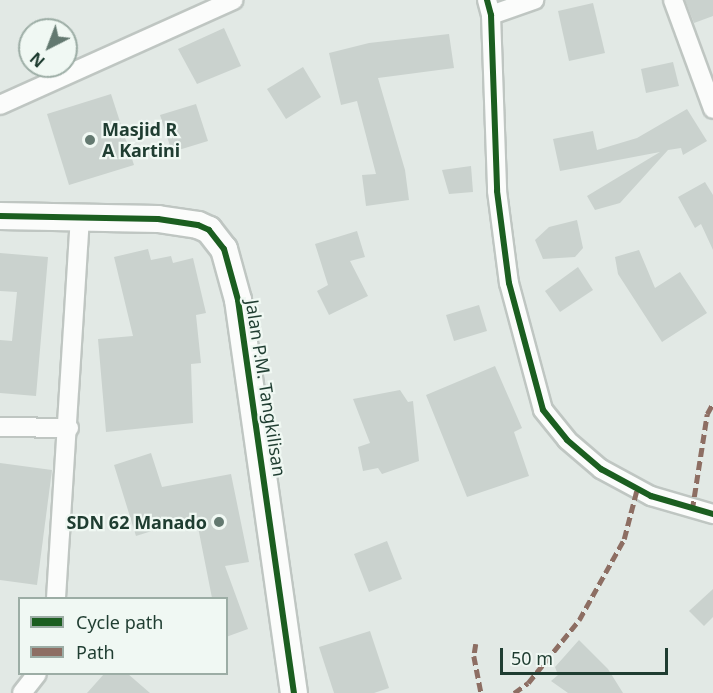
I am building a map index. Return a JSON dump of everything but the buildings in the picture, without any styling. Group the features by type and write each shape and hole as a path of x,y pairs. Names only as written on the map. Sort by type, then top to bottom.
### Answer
{"street":[{"path":"0,105 234,0"},
{"path":"534,0 489,7 497,191 509,284 543,411 567,440 600,469 651,496 713,514"},
{"path":"673,0 713,109"},
{"name":"Jalan P.M. Tangkilisan","path":"0,216 158,219 198,225 209,230 224,249 238,300 294,693"},
{"path":"56,597 69,428 80,218"},
{"path":"0,427 69,428"},
{"path":"22,693 36,675"}],"marked path":[{"path":"692,510 707,414 713,403"},
{"path":"514,693 528,683 579,620 624,539 637,489"},
{"path":"476,644 474,656 481,693"}],"cycle path":[{"path":"487,0 491,15 497,191 509,283 543,410 567,440 601,469 651,496 713,514"},
{"path":"0,216 158,219 198,225 209,230 224,249 238,300 294,693"}],"place":[{"name":"Masjid R A Kartini","path":"90,140"},
{"name":"SDN 62 Manado","path":"219,522"}]}
